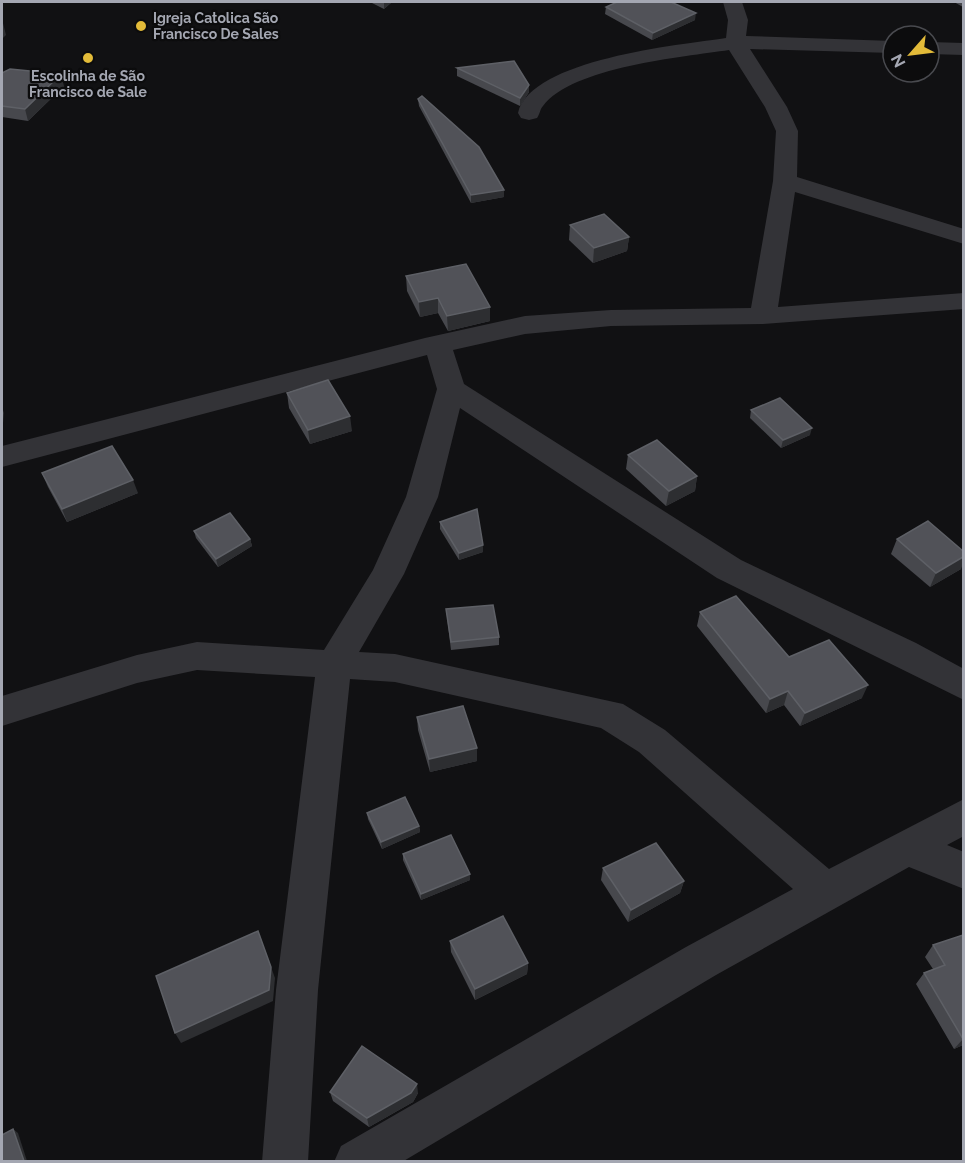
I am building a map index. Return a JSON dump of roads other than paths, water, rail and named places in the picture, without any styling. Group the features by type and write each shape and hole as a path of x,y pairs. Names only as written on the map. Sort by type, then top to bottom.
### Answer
{"street":[{"path":"736,2 738,42 741,54 776,107 787,131 784,180 763,316"},
{"path":"529,113 531,105 552,87 586,71 622,60 738,42 881,47"},
{"path":"941,48 963,49"},
{"path":"784,180 963,237"},
{"path":"2,456 438,344 525,325 611,318 763,316 963,301"},
{"path":"285,1161 297,990 334,664 388,574 422,497 451,389 438,344"},
{"path":"451,389 729,568 904,653 963,686"},
{"path":"2,711 137,669 197,656 395,668 610,715 651,741 826,892"},
{"path":"357,1161 701,961 963,816"},
{"path":"906,847 963,871"}],"place":[{"name":"Igreja Catolica São Francisco De Sales","path":"141,26"},
{"name":"Escolinha de São Francisco de Sale","path":"88,58"}]}
